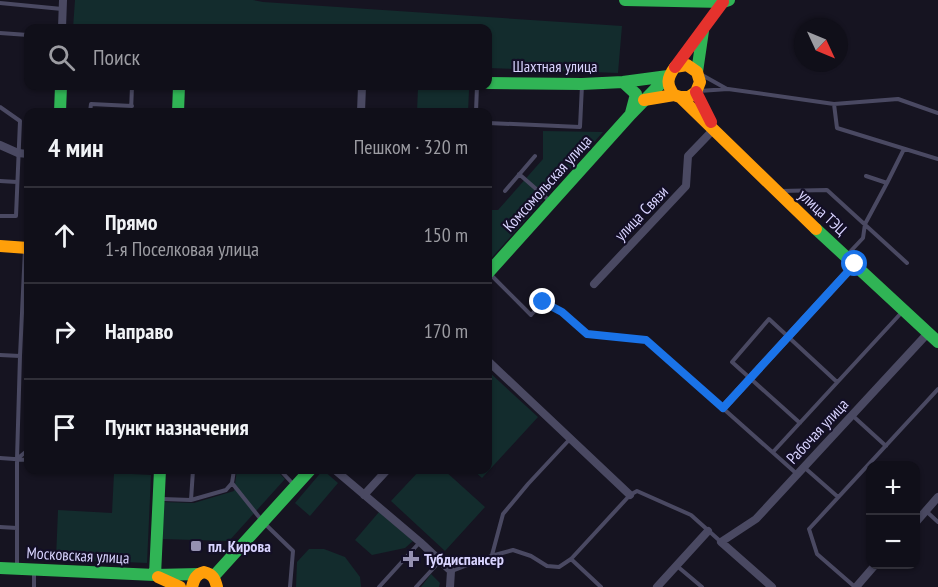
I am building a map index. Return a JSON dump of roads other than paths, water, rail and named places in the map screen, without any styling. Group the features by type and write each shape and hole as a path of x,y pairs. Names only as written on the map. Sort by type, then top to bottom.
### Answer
{"street":[{"path":"625,0 726,1"},
{"path":"644,100 689,97 696,92 700,82 697,72 703,30 726,1"},
{"path":"62,24 63,4"},
{"name":"Комсомольская улица","path":"492,268 631,114 672,72 703,30"},
{"path":"677,96 668,87 672,72 687,66 697,72"},
{"name":"Шахтная улица","path":"492,83 623,82 672,72"},
{"path":"623,82 636,94 631,114"},
{"path":"60,108 61,90"},
{"path":"178,108 179,90"},
{"path":"361,108 362,90"},
{"path":"696,92 714,129"},
{"name":"улица ТЭЦ","path":"677,96 938,342"},
{"name":"улица Связи","path":"594,284 687,186 688,156 714,129"},
{"path":"0,145 24,154"},
{"path":"0,246 24,248"},
{"path":"723,408 788,337 850,260"},
{"name":"Рабочая улица","path":"721,542 756,519 928,333"},
{"path":"492,365 630,495"},
{"path":"154,575 160,474"},
{"path":"215,582 262,522 306,474"},
{"path":"339,474 451,571 450,587"},
{"path":"364,495 383,474"},
{"path":"920,517 938,497"},
{"path":"657,587 708,531"},
{"path":"721,542 772,587"},
{"name":"Московская улица","path":"0,568 154,575 204,572 215,582"},
{"path":"856,587 872,569"},
{"path":"192,587 194,577 199,574"},
{"name":"Московская улица","path":"154,575 180,587"}],"lane":[{"path":"0,3 63,4"},
{"path":"0,33 24,35"},
{"path":"697,72 728,89"},
{"path":"492,123 580,127 582,84"},
{"path":"696,92 728,89 834,104 898,99 938,112"},
{"path":"90,108 91,104 132,106 132,90"},
{"path":"476,108 477,90"},
{"path":"834,104 837,128 938,159"},
{"path":"0,107 20,121 16,216 0,216"},
{"path":"850,260 863,238 865,224 904,149"},
{"path":"505,191 534,156"},
{"path":"519,174 551,202"},
{"path":"866,176 886,183"},
{"path":"0,181 17,182"},
{"path":"776,191 827,190 908,263"},
{"path":"492,277 531,315 543,302 562,312 587,334 646,340 798,474"},
{"path":"17,569 17,459 24,294"},
{"path":"772,452 903,310"},
{"path":"800,423 732,362 769,320 837,382"},
{"path":"0,355 20,356"},
{"path":"856,587 817,554 809,529 938,389"},
{"path":"852,416 886,446"},
{"path":"491,556 503,514 570,439"},
{"path":"17,459 24,453"},
{"path":"0,458 24,460"},
{"path":"804,467 838,497"},
{"path":"191,500 193,474"},
{"path":"158,499 191,500 226,490 232,483 233,474"},
{"path":"284,474 295,486"},
{"path":"232,483 262,522 293,551 290,587"},
{"path":"451,571 513,550 531,556 547,566 559,567 571,559 630,495 637,491 691,516 721,542"},
{"path":"926,511 938,522"},
{"path":"0,528 17,528"},
{"path":"379,587 420,542"},
{"path":"571,559 601,587"},
{"path":"416,587 440,561"},
{"path":"677,565 702,587"},
{"path":"34,570 34,587"}],"place":[{"name":"пл. Кирова","path":"196,546"},
{"name":"Тубдиспансер","path":"411,559"}]}
